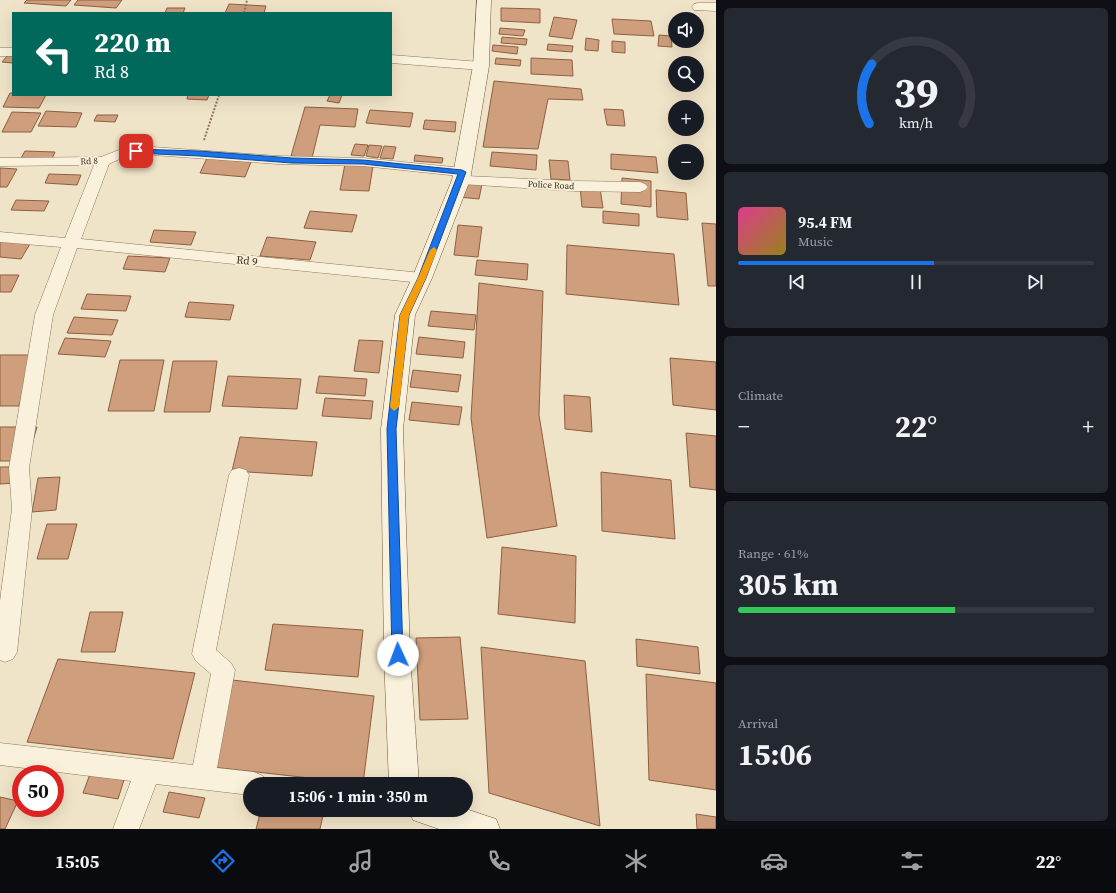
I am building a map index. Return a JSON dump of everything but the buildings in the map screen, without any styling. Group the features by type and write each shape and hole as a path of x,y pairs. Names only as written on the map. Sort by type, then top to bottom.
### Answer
{"main road":[{"path":"404,777 398,655 392,429 405,315 422,278 462,176 481,66 484,0"},
{"path":"446,817 484,829"}],"street":[{"path":"698,7 716,7"},
{"path":"0,52 12,52"},
{"path":"392,59 481,66"},
{"name":"Rd 8","path":"0,162 103,160 116,154 136,151 278,160 363,162 462,176"},
{"path":"5,652 22,508 19,468 44,315 103,160"},
{"name":"Police Road","path":"462,176 573,186 640,187"},
{"name":"Rd 9","path":"0,237 422,278"},
{"path":"203,778 223,670 204,654 239,475"},
{"path":"0,754 243,783"},
{"path":"126,829 148,771"}],"path":[{"path":"244,12 247,0"},
{"path":"199,154 219,96"}],"slow traffic":[{"path":"394,407 405,315 434,250"}],"route":[{"path":"136,151 292,161 363,162 462,172 461,180 422,278 405,315 392,429 398,655"}]}
